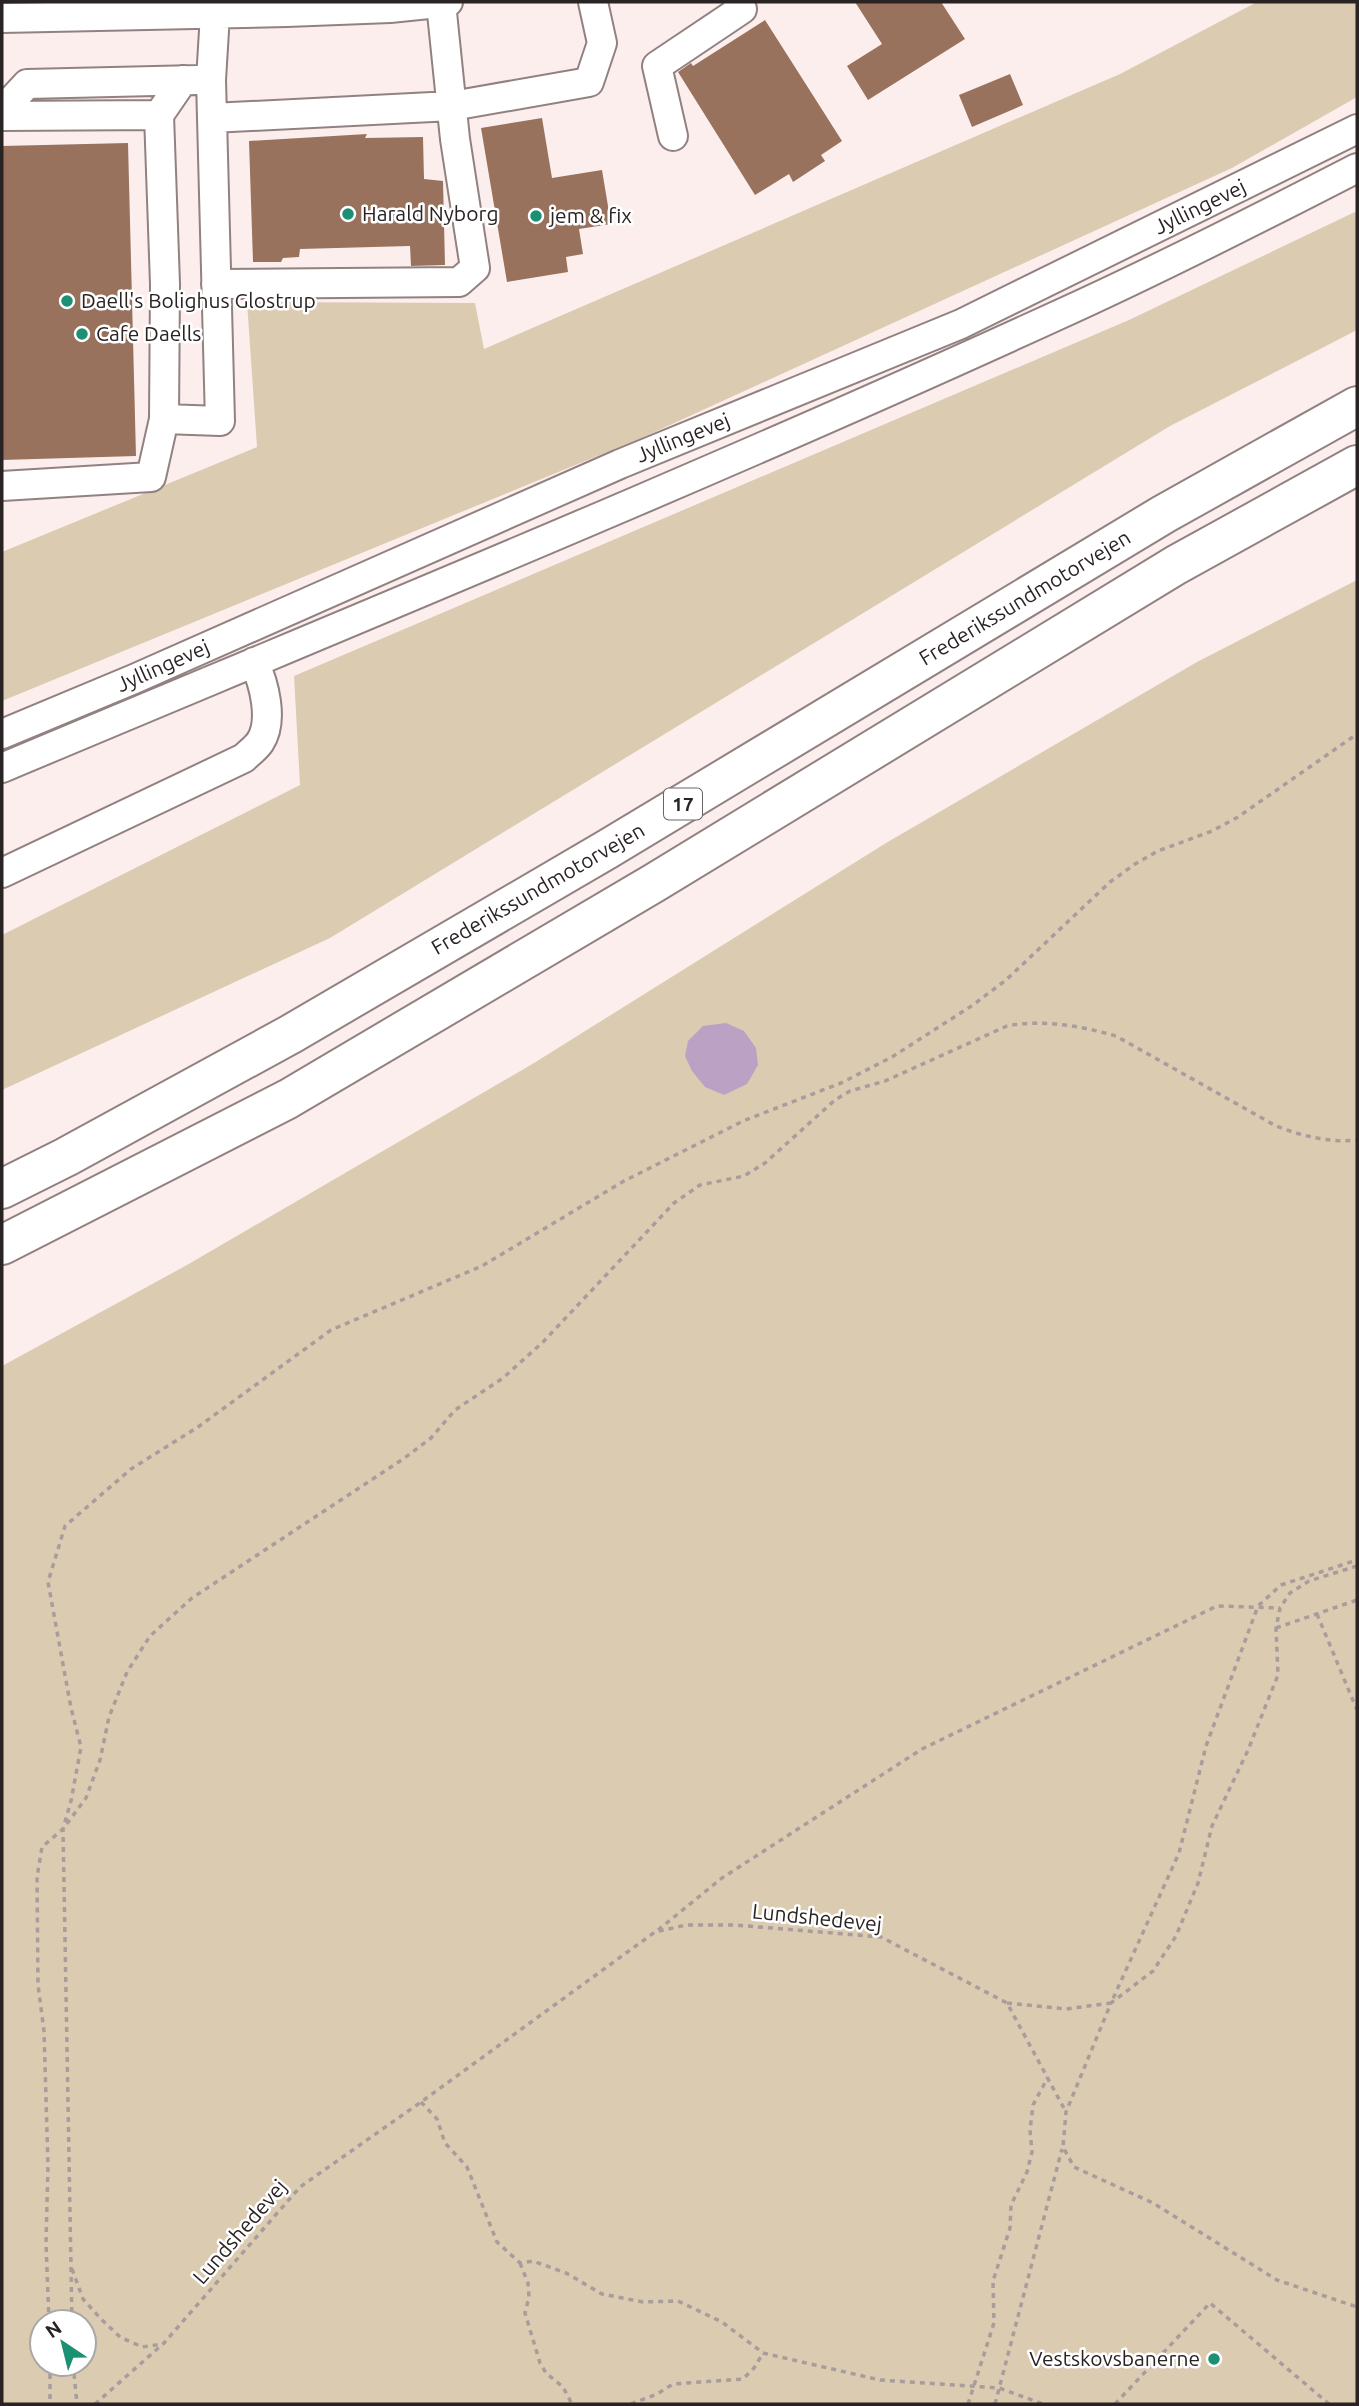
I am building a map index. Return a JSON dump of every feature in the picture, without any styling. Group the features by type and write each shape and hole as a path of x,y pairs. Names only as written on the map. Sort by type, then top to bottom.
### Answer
{"highway":[{"name":"Frederikssundmotorvejen","path":"2,1189 292,1034 606,850 1164,514 1357,406"},
{"name":"17","path":"2,1245 288,1099 654,883 1176,565 1357,465"}],"street":[{"path":"2,18 390,8 445,2 452,106 475,268 459,282 216,284"},
{"path":"212,118 452,106 589,82 601,43 593,2"},
{"path":"673,136 657,66 742,9 738,2"},
{"path":"164,419 219,421 211,80 215,13"},
{"path":"2,486 151,477 164,419 165,284 159,115 183,80"},
{"path":"2,111 27,83 211,80"},
{"path":"2,116 159,115"},
{"name":"Jyllingevej","path":"2,734 134,679 620,464 961,324 1357,130"},
{"path":"1298,198 1357,159"},
{"name":"Jyllingevej","path":"2,768 627,505 1056,316 1357,168"},
{"path":"2,873 244,758 261,741 268,713 260,675 254,662"}],"path":[{"path":"72,2308 63,1829 81,1747 48,1582 65,1526 131,1469 198,1427 331,1330 482,1266 624,1181 743,1121 841,1083 892,1057 973,1005 1006,980 1110,882 1135,864 1238,817 1357,734"},
{"path":"48,2308 44,2031 38,1984 37,1877 42,1847 63,1829 86,1798 100,1760 108,1717 127,1672 150,1636 192,1598 403,1459 430,1438 455,1410 503,1378 543,1342 674,1203 700,1185 744,1176 765,1163 835,1100 850,1091 895,1076 1007,1027 1025,1023 1055,1024 1093,1029 1116,1036 1276,1126 1296,1134 1344,1141 1357,1140"},
{"path":"995,2404 1063,2147 1066,2112 1111,2003 1179,1853 1206,1746 1258,1606 1281,1586 1357,1560"},
{"path":"1007,2003 1066,2009 1111,2003 1153,1971 1175,1936 1198,1883 1212,1826 1248,1750 1278,1675 1276,1628 1280,1608 1290,1593 1310,1581 1357,1566"},
{"path":"1276,1628 1357,1600"},
{"path":"656,1932 722,1878 922,1749 1217,1606 1280,1608"},
{"path":"1317,1614 1357,1710"},
{"name":"Lundshedevej","path":"95,2404 164,2343 300,2187 656,1932 686,1925 735,1925 881,1937 1007,2003"},
{"path":"1007,2003 1066,2112"},
{"path":"968,2404 994,2323 993,2281 1010,2228 1011,2204 1027,2172 1032,2152 1030,2130 1033,2105 1048,2077"},
{"path":"421,2102 437,2119 445,2143 467,2167 497,2242 520,2263 528,2283 529,2297 525,2313 540,2363 546,2373 563,2387 572,2404"},
{"path":"1063,2147 1074,2167 1153,2203 1277,2280 1357,2307"},
{"path":"520,2263 533,2261 566,2273 602,2294 643,2302 678,2301 722,2322 763,2353 880,2380 999,2388 1043,2404"},
{"path":"71,2266 83,2299 120,2337 142,2347 164,2343"},
{"path":"1115,2404 1210,2303 1329,2404"},
{"path":"631,2404 657,2395 673,2384 743,2379 763,2353"},
{"path":"50,2378 50,2404"},
{"path":"75,2378 77,2404"}],"shaded area":[{"path":"1257,2 1357,2 1357,97 1232,168 646,436 2,701 2,552 257,447 247,302 475,303 484,349 1120,74"},
{"path":"1357,211 1357,330 1170,426 330,938 2,1090 2,935 300,785 294,676 1129,320"},
{"path":"1357,580 1357,2404 2,2404 2,1366 187,1265 534,1063 886,843 1197,662"},
{"path":"726,1023 744,1031 756,1048 758,1065 747,1084 724,1095 705,1087 692,1071 685,1056 688,1041 703,1026"}],"building":[{"path":"855,2 941,2 965,39 868,100 847,66 882,44"},
{"path":"765,20 842,141 821,155 825,161 793,182 789,174 755,195 678,72 691,63 693,66"},
{"path":"1010,74 1023,105 972,127 959,95"},
{"name":"jem & fix","path":"542,118 552,178 602,170 611,224 579,229 583,254 566,257 568,272 507,282 481,128"},
{"name":"Harald Nyborg","path":"367,134 365,138 423,137 424,179 443,181 445,265 411,266 410,246 300,249 299,257 283,258 281,262 253,262 249,141"},
{"name":"Daell's Bolighus Glostrup","path":"128,143 136,456 2,460 2,146"}],"place":[{"name":"Harald Nyborg","path":"348,214"},
{"name":"jem & fix","path":"536,216"},
{"name":"Daell's Bolighus Glostrup","path":"67,301"},
{"name":"Cafe Daells","path":"82,334"},
{"name":"Vestskovsbanerne","path":"1214,2359"}]}
